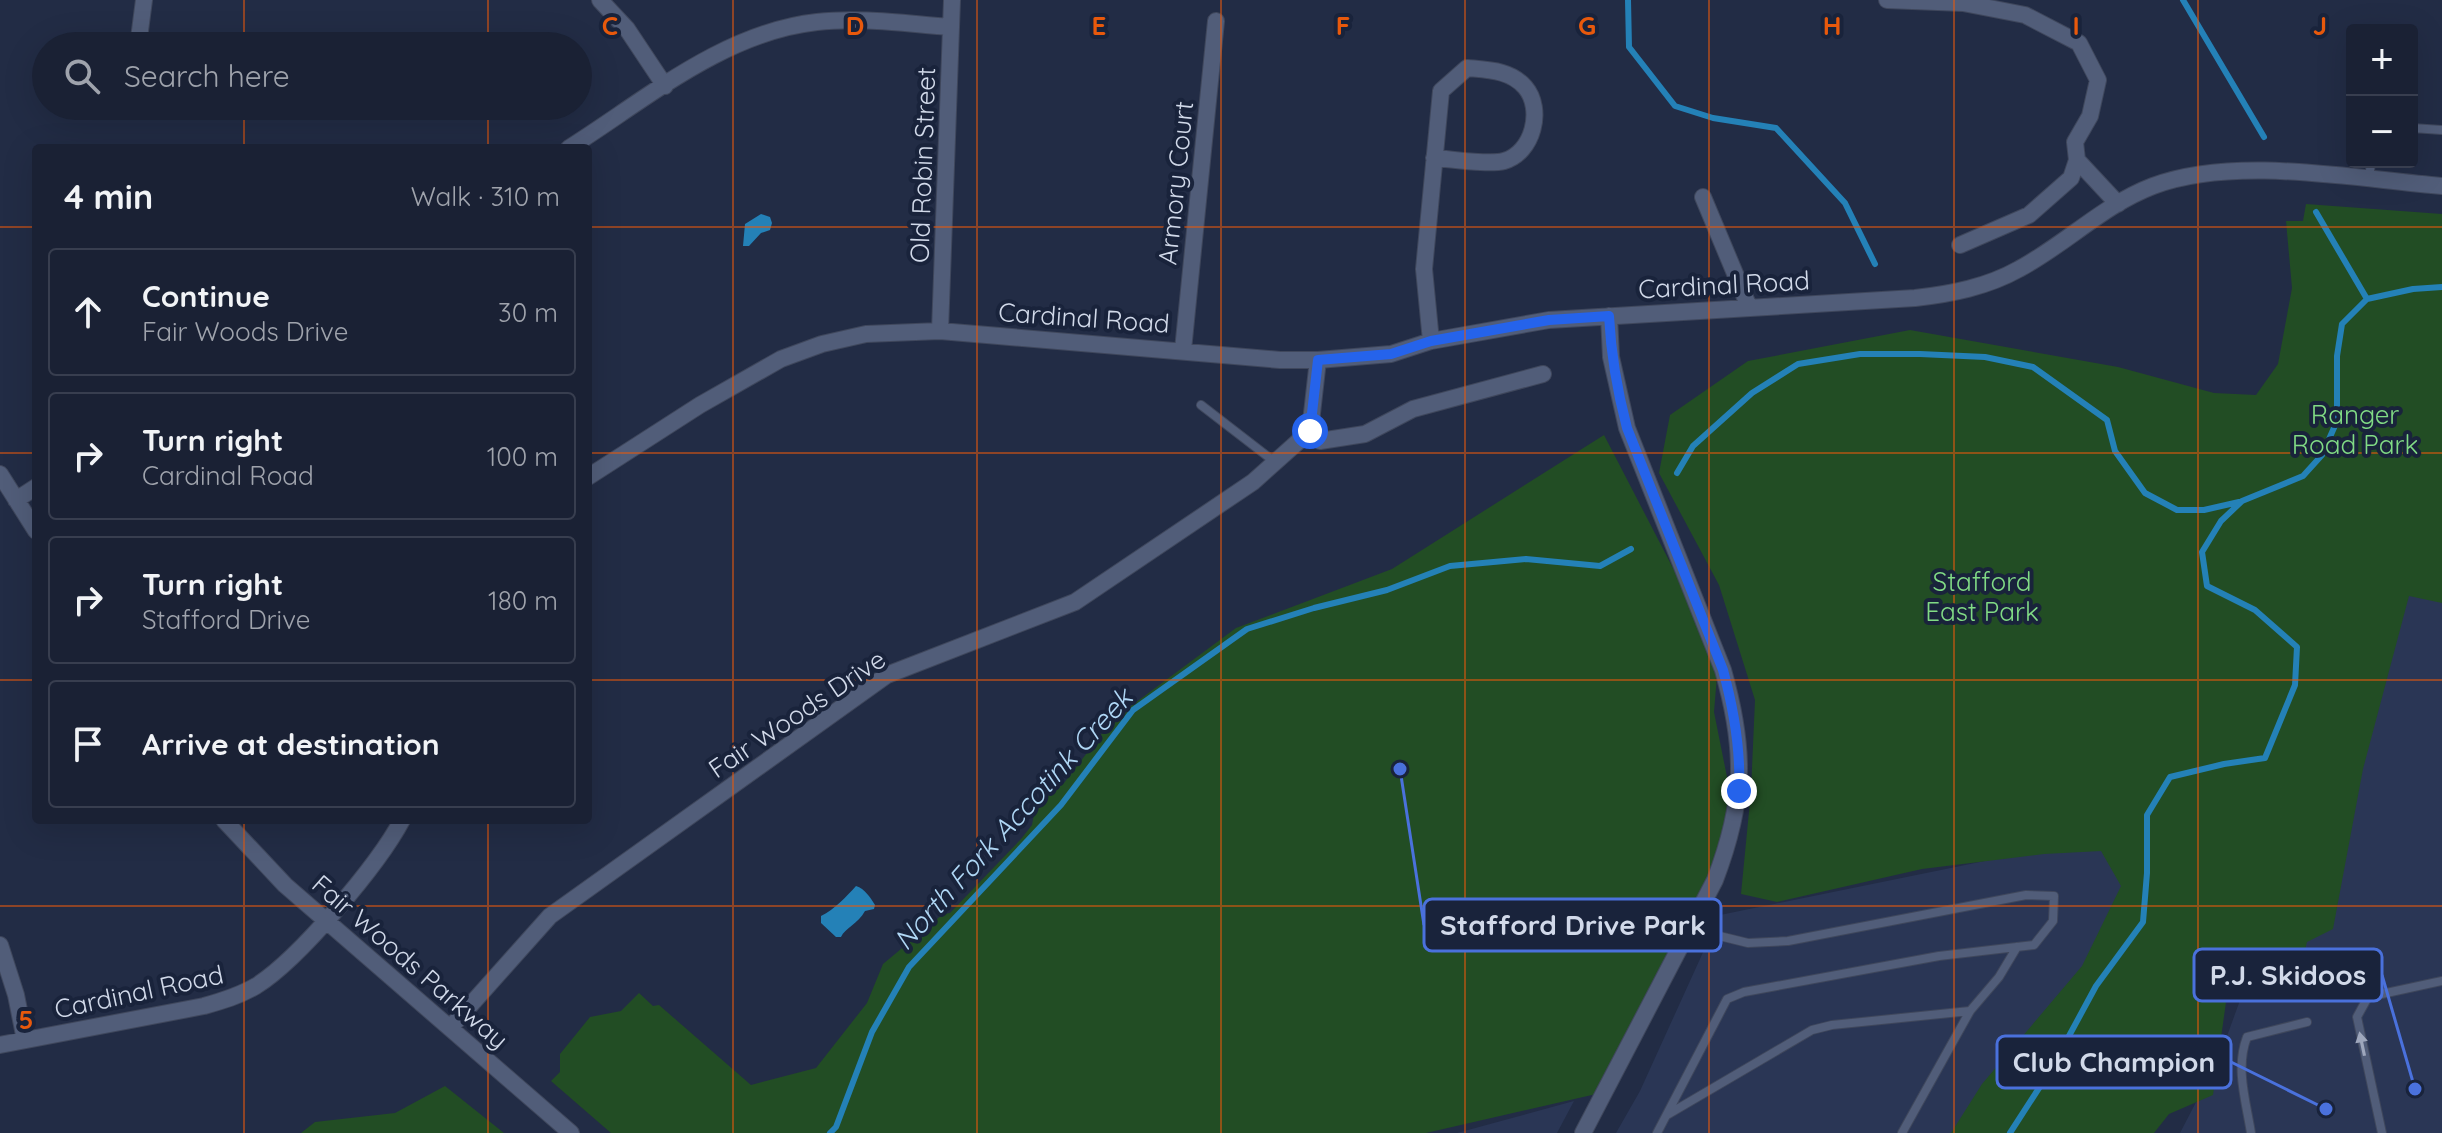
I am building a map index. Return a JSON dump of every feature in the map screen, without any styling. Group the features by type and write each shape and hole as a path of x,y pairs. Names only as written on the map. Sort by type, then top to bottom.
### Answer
{"street":[{"path":"140,32 144,0"},
{"path":"600,0 627,29 665,86"},
{"name":"Old Robin Street","path":"940,331 952,0"},
{"path":"1887,0 1963,3 2025,15 2079,43 2098,80 2090,116 2075,142 2077,160 2071,178 2029,215 1960,245"},
{"path":"575,144 665,86 736,46 795,26 840,20 951,27"},
{"name":"Armory Court","path":"1183,350 1216,21"},
{"path":"1431,341 1424,269 1434,158 1441,91 1467,68 1501,71 1525,88 1535,111 1533,130 1523,148 1504,161 1434,158"},
{"path":"2077,160 2118,204"},
{"name":"Cardinal Road","path":"592,474 700,405 781,359 822,344 866,334 940,331 1280,360 1391,354 1431,341 1549,320 1915,298 1965,290 2019,270 2135,194 2176,179 2220,171 2251,170 2442,186"},
{"path":"1703,197 1749,307"},
{"path":"1583,1133 1715,880 1729,843 1739,791 1739,741 1733,705 1723,670 1627,428 1613,368 1609,316"},
{"path":"1318,360 1310,431 1320,441 1365,434 1413,409 1543,374"},
{"name":"Fair Woods Drive","path":"450,1028 550,916 887,675 1075,602 1253,482 1310,431"},
{"path":"0,474 32,525"},
{"path":"16,500 32,490"},
{"name":"Fair Woods Parkway","path":"228,824 256,856 325,921 571,1133"},
{"name":"Cardinal Road","path":"0,1045 223,1001 268,977 325,921 382,852 400,824"},
{"path":"0,945 16,995 25,1040"}],"lane":[{"path":"2418,128 2442,130"},
{"path":"2369,180 2370,168"},
{"path":"1201,405 1275,462"},
{"path":"1657,1133 1727,999 1744,992 1939,956 2034,945 2053,921 2054,896 2026,895 1788,941 1748,943 1691,929"},
{"path":"1902,1133 1970,1011 1999,977 2017,947"},
{"path":"2382,1133 2357,1017 2368,997 2442,981"},
{"path":"1666,1115 1812,1030 1832,1025 1970,1011"},
{"path":"2251,1133 2241,1073 2241,1052 2247,1037 2307,1022"}],"shaded area":[{"path":"2442,563 2442,1133 2180,1133 2219,1058 2243,992 2148,1009 2089,1133 1616,1133 1640,1091 1720,915 2152,827 2294,686"},
{"path":"1574,1101 1557,1133 1457,1133"}],"green space":[{"name":"Stafford East Park","path":"2306,204 2442,214 2442,603 2409,596 2363,769 2333,929 2307,942 2296,987 2227,995 2213,1095 2169,1114 2154,1133 1951,1133 1982,1084 2082,966 2121,886 2101,851 2044,854 1922,869 1777,902 1741,894 1751,791 1755,700 1719,585 1659,473 1670,415 1748,361 1910,330 2118,367 2214,393 2256,395 2278,364 2292,288 2286,221 2303,221"},
{"path":"1604,435 1675,572 1717,676 1714,712 1735,817 1715,880 1605,1092 1426,1133 611,1133 551,1081 560,1072 560,1054 590,1017 621,1011 639,993 653,1006 659,1005 751,1085 816,1068 867,1003 883,964 943,914 950,913 1021,839 1032,825 1036,803 1064,783 1112,720 1236,628 1392,569"},
{"path":"445,1086 504,1133 301,1133 315,1122 395,1113"}],"water":[{"path":"761,214 770,217 770,230 761,233 749,246 743,246 745,224"},
{"path":"856,886 869,896 874,909 865,911 841,937 836,937 821,923 821,916"}],"waterway":[{"path":"1628,0 1629,47 1675,106 1713,118 1776,128 1845,203 1875,264"},
{"path":"2183,0 2264,137"},
{"path":"2316,212 2367,299"},
{"path":"2010,1133 2050,1071 2096,986 2143,922 2147,815 2170,777 2265,758 2295,685 2297,647 2255,610 2207,586 2202,552 2221,521 2242,501 2303,476 2322,455 2337,421 2337,356 2342,324 2367,299 2413,289 2442,287"},
{"name":"North Fork Accotink Creek","path":"1677,473 1693,446 1752,393 1798,364 1860,354 1985,357 2033,367 2107,420 2115,451 2145,493 2177,510 2204,510 2239,502"},
{"name":"North Fork Accotink Creek","path":"830,1133 836,1127 872,1032 909,967 1061,805 1133,710 1247,629 1387,590 1450,566 1526,559 1600,566 1631,549"}],"place":[{"name":"Stafford Drive Park","path":"1400,769"},
{"name":"P.J. Skidoos","path":"2415,1089"},
{"name":"Club Champion","path":"2326,1109"}],"route":[{"path":"1310,431 1318,360 1391,354 1431,341 1549,320 1609,316 1611,357 1627,428 1723,670 1733,705 1739,741 1739,791"}],"park label":[{"name":"Ranger Road Park","path":"2355,430"}]}
